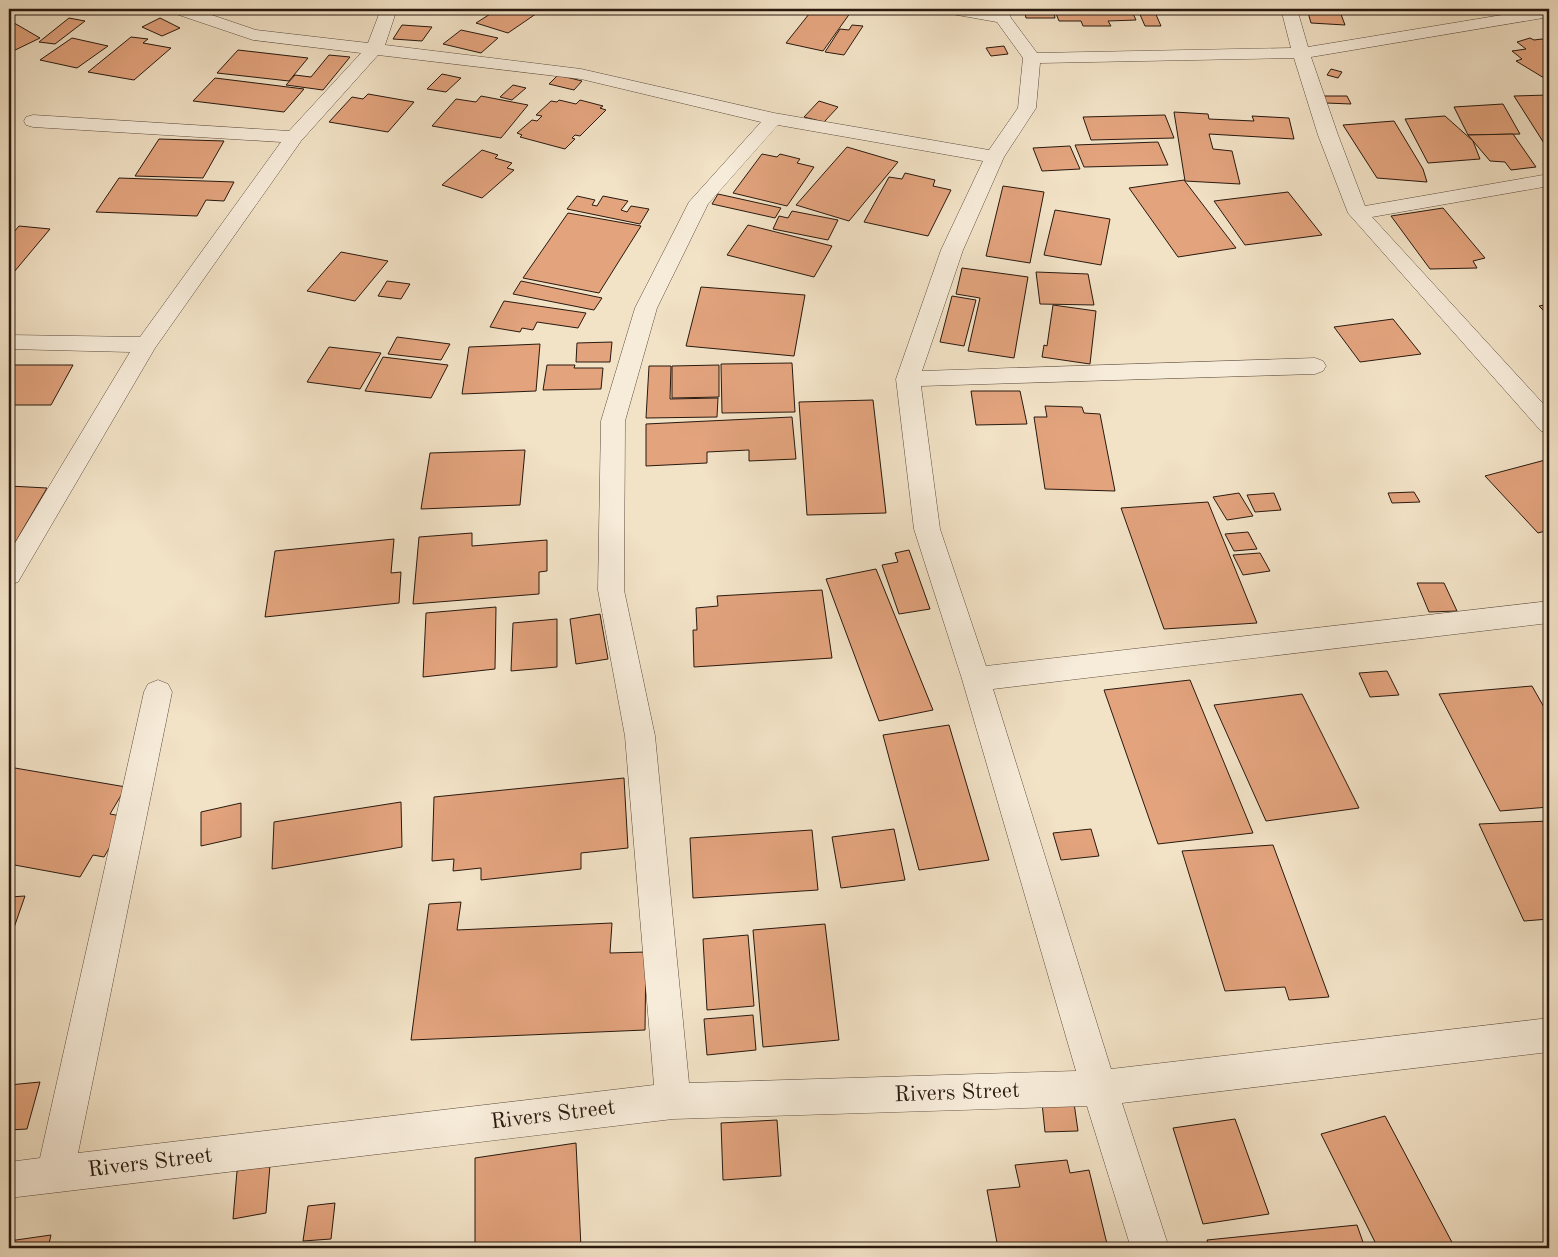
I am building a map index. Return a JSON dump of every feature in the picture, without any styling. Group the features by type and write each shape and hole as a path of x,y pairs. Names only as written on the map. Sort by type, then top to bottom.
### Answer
{"street":[{"path":"179,9 253,35 375,48 580,74 774,119 994,157"},
{"path":"9,575 146,345 294,137 375,48 389,9"},
{"path":"952,9 1001,13 1032,58 1027,108 994,157 952,250 908,379 927,529 976,679 1099,1088 1150,1248"},
{"path":"1289,9 1301,53 1328,135 1358,213 1547,420"},
{"path":"1032,58 1301,53 1549,12"},
{"path":"673,1101 640,736 611,590 614,421 646,308 699,202 774,119"},
{"path":"33,121 294,137"},
{"path":"1358,213 1549,180"},
{"path":"9,342 146,345"},
{"path":"908,379 1315,366"},
{"path":"976,679 1549,612"},
{"path":"55,1175 158,692"},
{"name":"Rivers Street","path":"9,1180 673,1101 1099,1088 1549,1035"}],"building":[{"path":"337,9 380,9 376,14 335,11"},
{"path":"498,9 543,9 508,33 476,23"},
{"path":"813,9 853,9 823,51 786,43"},
{"path":"1024,9 1053,9 1055,18 1026,18"},
{"path":"1054,9 1131,9 1136,20 1108,21 1111,26 1083,26 1081,21 1059,21"},
{"path":"1307,9 1339,9 1345,25 1311,23"},
{"path":"1138,10 1154,10 1161,26 1145,26"},
{"path":"69,18 85,21 55,44 39,42"},
{"path":"160,18 180,28 162,36 142,27"},
{"path":"9,20 40,38 9,53"},
{"path":"402,25 432,27 422,41 393,39"},
{"path":"852,25 863,26 844,55 825,52 840,29 849,30"},
{"path":"461,30 498,38 481,53 443,44"},
{"path":"131,37 148,39 143,43 171,48 134,80 88,72"},
{"path":"72,38 108,46 77,68 40,60"},
{"path":"1530,38 1534,40 1542,39 1549,43 1549,81 1516,61 1522,59 1512,51 1526,49 1517,42"},
{"path":"1004,46 1008,54 991,56 986,48"},
{"path":"238,50 308,58 289,81 217,73"},
{"path":"329,55 350,57 323,90 286,85 295,75 311,77"},
{"path":"1331,69 1342,72 1338,78 1327,75"},
{"path":"442,74 461,78 446,92 427,89"},
{"path":"558,75 582,81 574,90 549,84"},
{"path":"215,78 304,89 284,112 193,101"},
{"path":"513,85 526,88 512,100 500,97"},
{"path":"368,94 414,102 388,132 329,122 352,97 363,99"},
{"path":"1549,95 1549,151 1514,96"},
{"path":"481,96 528,105 501,138 432,126 456,99 476,102"},
{"path":"1323,96 1347,96 1351,104 1326,103"},
{"path":"559,100 576,104 580,100 603,106 600,108 606,110 580,136 575,135 572,138 575,139 565,149 520,137 522,135 517,133 532,120 537,121 542,116 536,115 551,101 557,102"},
{"path":"819,101 838,107 824,122 804,117"},
{"path":"1503,104 1520,134 1468,135 1454,107"},
{"path":"1174,112 1208,114 1209,119 1254,121 1252,116 1289,118 1294,139 1209,134 1213,149 1232,151 1240,184 1185,181"},
{"path":"1165,115 1174,138 1091,140 1083,117"},
{"path":"1445,116 1473,141 1480,159 1428,163 1405,119"},
{"path":"1394,121 1423,169 1427,182 1377,178 1343,125"},
{"path":"1513,134 1536,167 1511,170 1505,162 1490,161 1468,135"},
{"path":"159,139 224,141 203,178 135,176"},
{"path":"1158,142 1168,165 1084,167 1075,145"},
{"path":"1070,146 1080,169 1042,171 1033,148"},
{"path":"847,147 898,162 849,221 796,205"},
{"path":"482,150 498,155 495,158 512,163 507,168 514,170 482,198 442,185"},
{"path":"762,154 777,157 780,154 800,159 797,163 814,167 787,206 733,193"},
{"path":"905,173 935,180 933,186 951,190 928,236 864,222 889,177 902,179"},
{"path":"119,178 234,182 224,201 206,200 197,216 96,212"},
{"path":"1184,180 1236,248 1178,257 1129,188"},
{"path":"1003,186 1044,192 1030,263 986,256"},
{"path":"1288,192 1322,235 1245,245 1214,201"},
{"path":"718,194 781,208 775,218 712,204"},
{"path":"577,196 595,200 592,205 597,206 603,196 628,201 621,210 627,212 631,206 649,209 640,224 567,209"},
{"path":"1443,208 1485,258 1473,261 1477,268 1430,269 1391,216"},
{"path":"1055,210 1110,219 1101,265 1044,255"},
{"path":"792,211 838,220 828,240 773,229 779,216 788,218"},
{"path":"568,213 641,226 599,293 523,278"},
{"path":"748,225 832,246 814,277 727,255"},
{"path":"19,226 50,229 9,278 9,238"},
{"path":"341,252 388,261 355,301 307,291"},
{"path":"962,268 1028,277 1014,358 968,351 980,298 956,294"},
{"path":"1036,272 1088,274 1094,305 1040,304"},
{"path":"387,281 410,284 401,299 378,296"},
{"path":"521,281 602,298 594,310 513,294"},
{"path":"701,287 805,295 794,356 686,346"},
{"path":"952,296 976,300 964,346 940,342"},
{"path":"504,301 586,313 578,328 537,322 533,330 522,328 520,332 490,327"},
{"path":"1549,304 1549,316 1539,306"},
{"path":"1053,305 1096,311 1090,364 1042,357 1044,345 1047,346"},
{"path":"1393,319 1421,354 1360,362 1334,327"},
{"path":"397,337 450,344 441,360 388,354"},
{"path":"612,342 610,362 576,362 577,343"},
{"path":"540,344 536,391 462,394 469,347"},
{"path":"329,347 381,353 360,389 307,382"},
{"path":"383,357 448,365 431,398 365,391"},
{"path":"792,363 795,412 722,413 721,364"},
{"path":"9,365 73,365 51,405 9,405"},
{"path":"547,365 575,365 574,368 603,368 601,389 543,390"},
{"path":"719,365 719,397 672,398 672,366"},
{"path":"649,366 671,366 670,399 718,398 717,417 646,418"},
{"path":"971,391 1020,391 1027,424 976,425"},
{"path":"873,400 886,513 807,515 799,402"},
{"path":"1045,406 1082,407 1084,413 1100,414 1115,491 1045,489 1034,417 1047,417"},
{"path":"792,417 796,459 749,461 749,450 707,452 707,463 646,466 646,424"},
{"path":"525,450 520,505 421,509 430,453"},
{"path":"1549,459 1549,530 1538,533 1485,476"},
{"path":"9,486 47,488 12,548 9,548"},
{"path":"1414,492 1420,502 1392,503 1388,493"},
{"path":"1239,493 1253,516 1227,520 1213,497"},
{"path":"1274,493 1281,510 1255,512 1247,495"},
{"path":"1208,502 1257,623 1164,629 1121,508"},
{"path":"1248,532 1257,549 1234,551 1225,534"},
{"path":"472,533 472,546 547,540 547,571 539,572 539,594 413,604 419,537"},
{"path":"394,539 391,573 401,572 399,603 265,617 275,551"},
{"path":"909,550 930,609 899,614 882,565 898,562 895,553"},
{"path":"1260,553 1270,571 1243,575 1233,555"},
{"path":"876,569 933,710 879,721 826,579"},
{"path":"1417,583 1444,583 1457,611 1429,612"},
{"path":"822,590 832,658 694,667 693,630 697,630 696,608 718,606 717,596"},
{"path":"496,607 495,669 423,677 426,613"},
{"path":"600,614 608,659 576,664 570,619"},
{"path":"557,619 557,667 511,671 513,623"},
{"path":"1387,671 1399,695 1370,697 1359,673"},
{"path":"1190,680 1253,833 1158,844 1104,690"},
{"path":"1532,686 1549,716 1549,807 1500,811 1439,694"},
{"path":"1302,694 1359,808 1266,821 1214,705"},
{"path":"949,725 989,860 919,870 883,735"},
{"path":"9,767 126,787 110,814 127,817 104,857 93,855 80,877 9,864"},
{"path":"624,778 628,848 581,853 581,869 481,880 481,868 453,871 454,859 432,861 434,797"},
{"path":"401,802 402,847 272,869 274,822"},
{"path":"241,803 241,837 201,846 201,812"},
{"path":"1549,821 1549,919 1524,921 1479,824"},
{"path":"894,829 905,880 841,888 832,837"},
{"path":"1091,829 1099,856 1061,860 1053,833"},
{"path":"812,830 818,890 693,898 690,838"},
{"path":"1273,845 1329,997 1289,1000 1285,987 1225,991 1182,851"},
{"path":"25,896 9,942 9,897"},
{"path":"461,902 457,930 612,923 610,953 646,952 645,1030 411,1040 429,904"},
{"path":"825,924 839,1040 763,1047 753,930"},
{"path":"748,935 754,1006 707,1010 703,939"},
{"path":"753,1015 756,1050 707,1055 704,1019"},
{"path":"40,1082 27,1129 9,1130 9,1085"},
{"path":"1042,1103 1074,1103 1078,1131 1045,1132"},
{"path":"1385,1116 1455,1248 1378,1248 1321,1134"},
{"path":"1235,1119 1269,1214 1203,1224 1173,1128"},
{"path":"777,1120 781,1176 723,1180 721,1123"},
{"path":"576,1143 581,1248 475,1248 475,1158"},
{"path":"1067,1160 1070,1173 1089,1170 1108,1248 998,1248 987,1190 1020,1187 1015,1165"},
{"path":"270,1165 266,1213 233,1219 237,1171"},
{"path":"335,1203 331,1239 303,1241 308,1206"},
{"path":"1357,1225 1365,1248 1209,1248 1207,1240"},
{"path":"51,1235 48,1248 9,1248 9,1241"},
{"path":"854,1243 855,1248 816,1248"}]}
